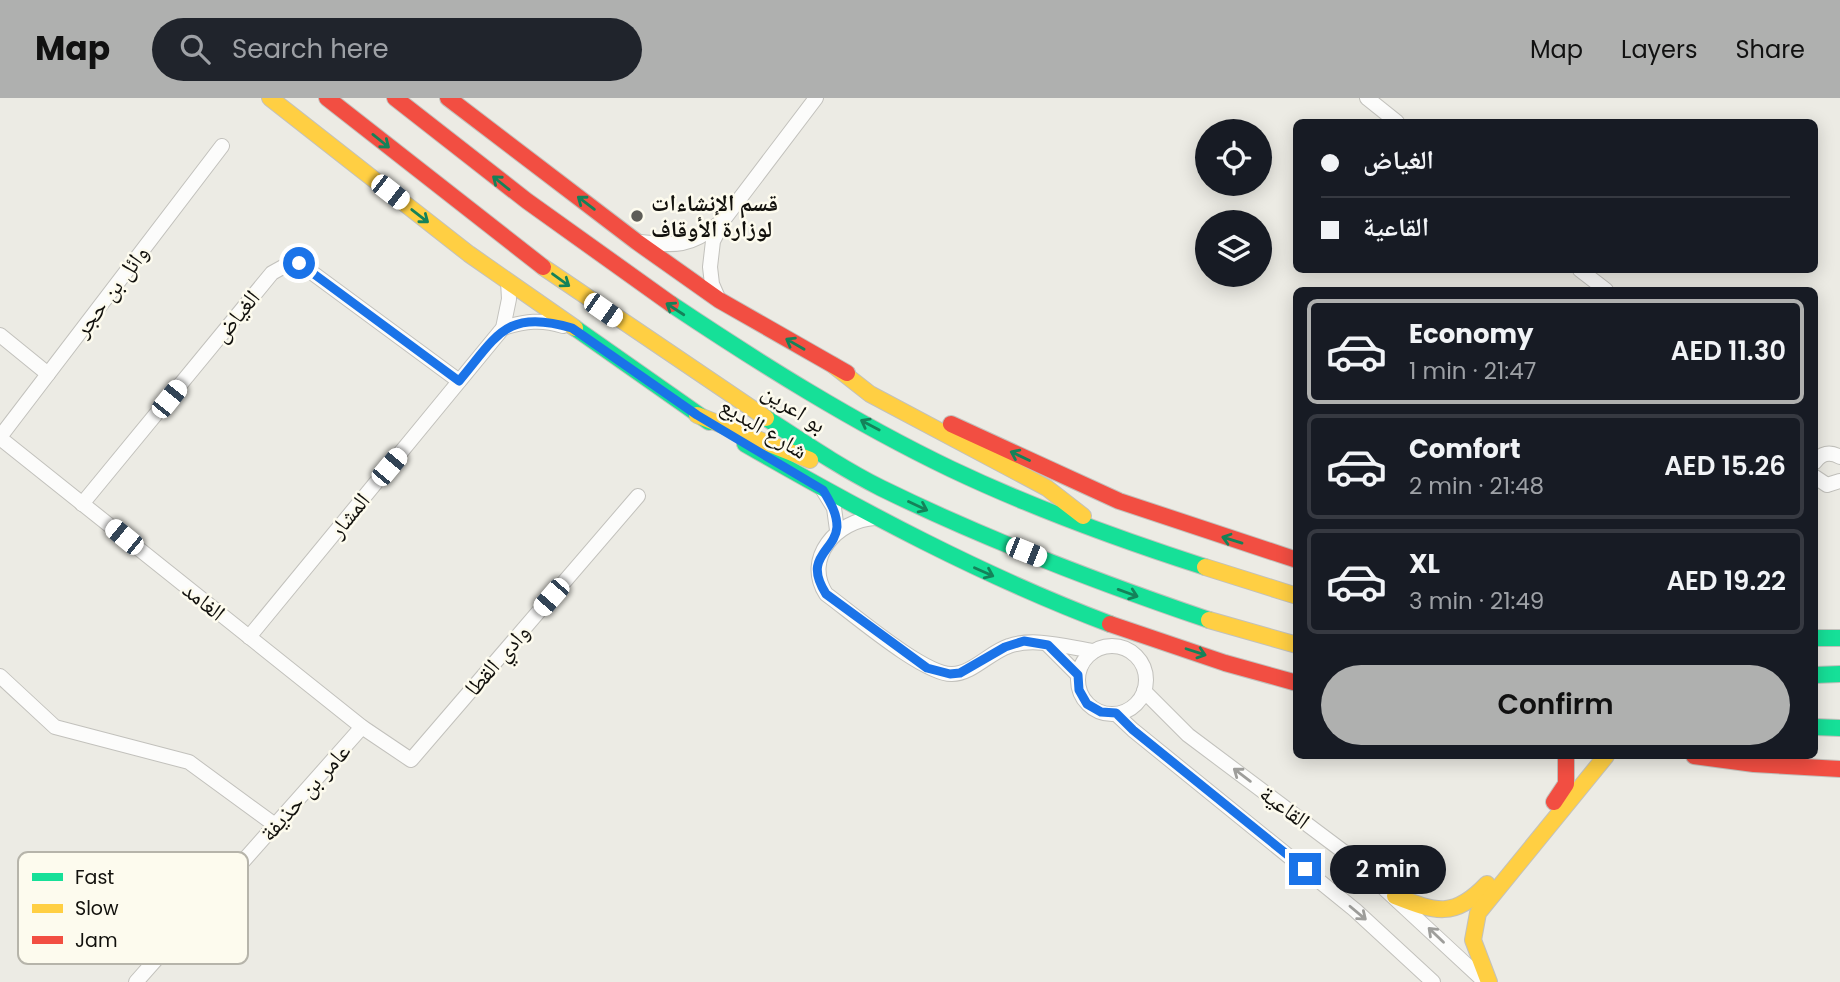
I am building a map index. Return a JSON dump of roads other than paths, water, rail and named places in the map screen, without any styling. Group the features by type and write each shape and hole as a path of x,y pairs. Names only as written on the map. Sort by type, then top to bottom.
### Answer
{"main road":[{"name":"شارع البديع","path":"270,98 572,328 697,415 823,490 982,572 1132,631 1293,682"},
{"name":"بو اعرين","path":"327,98 500,236 586,298 797,439 879,487 1004,544 1112,587 1221,624 1293,644"},
{"name":"بو اعرين","path":"395,98 523,200 661,300 760,363 948,467 1097,529 1293,595"},
{"path":"448,98 719,300 833,365 943,420 1119,501 1293,559"},
{"path":"833,365 870,394 1047,488 1072,505 1097,529"},
{"path":"697,415 879,487"},
{"path":"1818,638 1840,638"},
{"path":"1818,675 1840,674"},
{"path":"1818,727 1840,728"},
{"path":"1395,896 1442,912 1462,907 1471,901 1562,792 1568,774 1566,759"},
{"path":"1487,982 1471,939 1472,926 1478,913 1604,759"},
{"path":"1716,759 1840,769"}],"street":[{"path":"719,300 712,284 710,267 713,241 725,219 816,98"},
{"path":"1367,98 1393,119"},
{"name":"وائل بن حجر","path":"0,437 222,146"},
{"path":"638,242 677,246 704,237 725,219"},
{"name":"الغياض","path":"82,504 272,273 290,263 299,263 459,381"},
{"path":"1584,273 1602,287"},
{"path":"508,281 509,299 503,328 526,321 550,321 572,328"},
{"name":"المشار","path":"249,637 503,328"},
{"path":"0,335 48,374"},
{"name":"الغامد","path":"0,437 362,727 411,760"},
{"path":"1818,458 1828,453 1840,457"},
{"path":"1818,483 1832,485 1840,481"},
{"path":"823,490 834,508 837,530"},
{"name":"وادي القطا","path":"411,760 638,496"},
{"path":"876,518 860,519 837,530 818,563 818,582 826,594 927,668 950,674 960,673 1005,647 1024,641 1094,651"},
{"path":"1048,645 1078,675"},
{"path":"1107,646 1121,647 1133,653 1142,664 1146,677 1144,691 1138,702 1128,710 1116,713 1101,712 1087,704 1079,690 1078,675 1083,661 1094,651 1107,646"},
{"path":"0,676 55,727 189,762 275,825"},
{"name":"القاعية","path":"1144,691 1172,722 1324,836 1395,896 1487,982"},
{"name":"القاعية","path":"1116,713 1133,730 1355,910 1433,982"},
{"name":"عامر بن حذيفة","path":"248,855 362,727"},
{"name":"عامر بن حذيفة","path":"136,982 152,964"}],"place":[{"name":"قسم الإنشاءات لوزارة الأوقاف","path":"637,216"}]}
